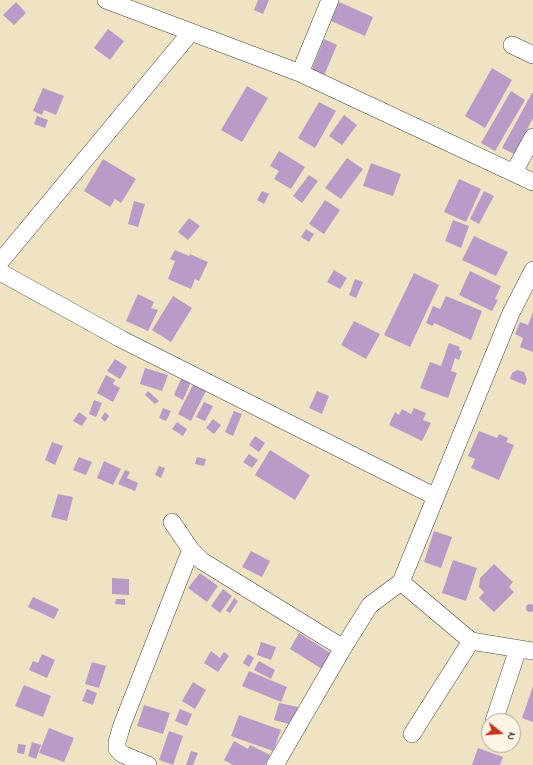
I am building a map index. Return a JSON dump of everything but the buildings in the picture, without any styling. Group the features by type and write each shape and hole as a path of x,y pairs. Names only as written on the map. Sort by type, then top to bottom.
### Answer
{"street":[{"path":"106,0 143,6 191,32 300,73 533,182"},
{"path":"300,73 330,0"},
{"path":"0,262 191,32"},
{"path":"512,45 533,55"},
{"path":"514,172 533,137"},
{"path":"276,765 343,648 370,605 401,582 511,314 533,270"},
{"path":"0,272 121,339 436,497"},
{"path":"172,522 191,550 202,561 343,648"},
{"path":"148,765 122,754 117,749 117,742 122,724 191,550"},
{"path":"401,582 471,641 525,650 497,713"},
{"path":"412,734 471,641"}]}
